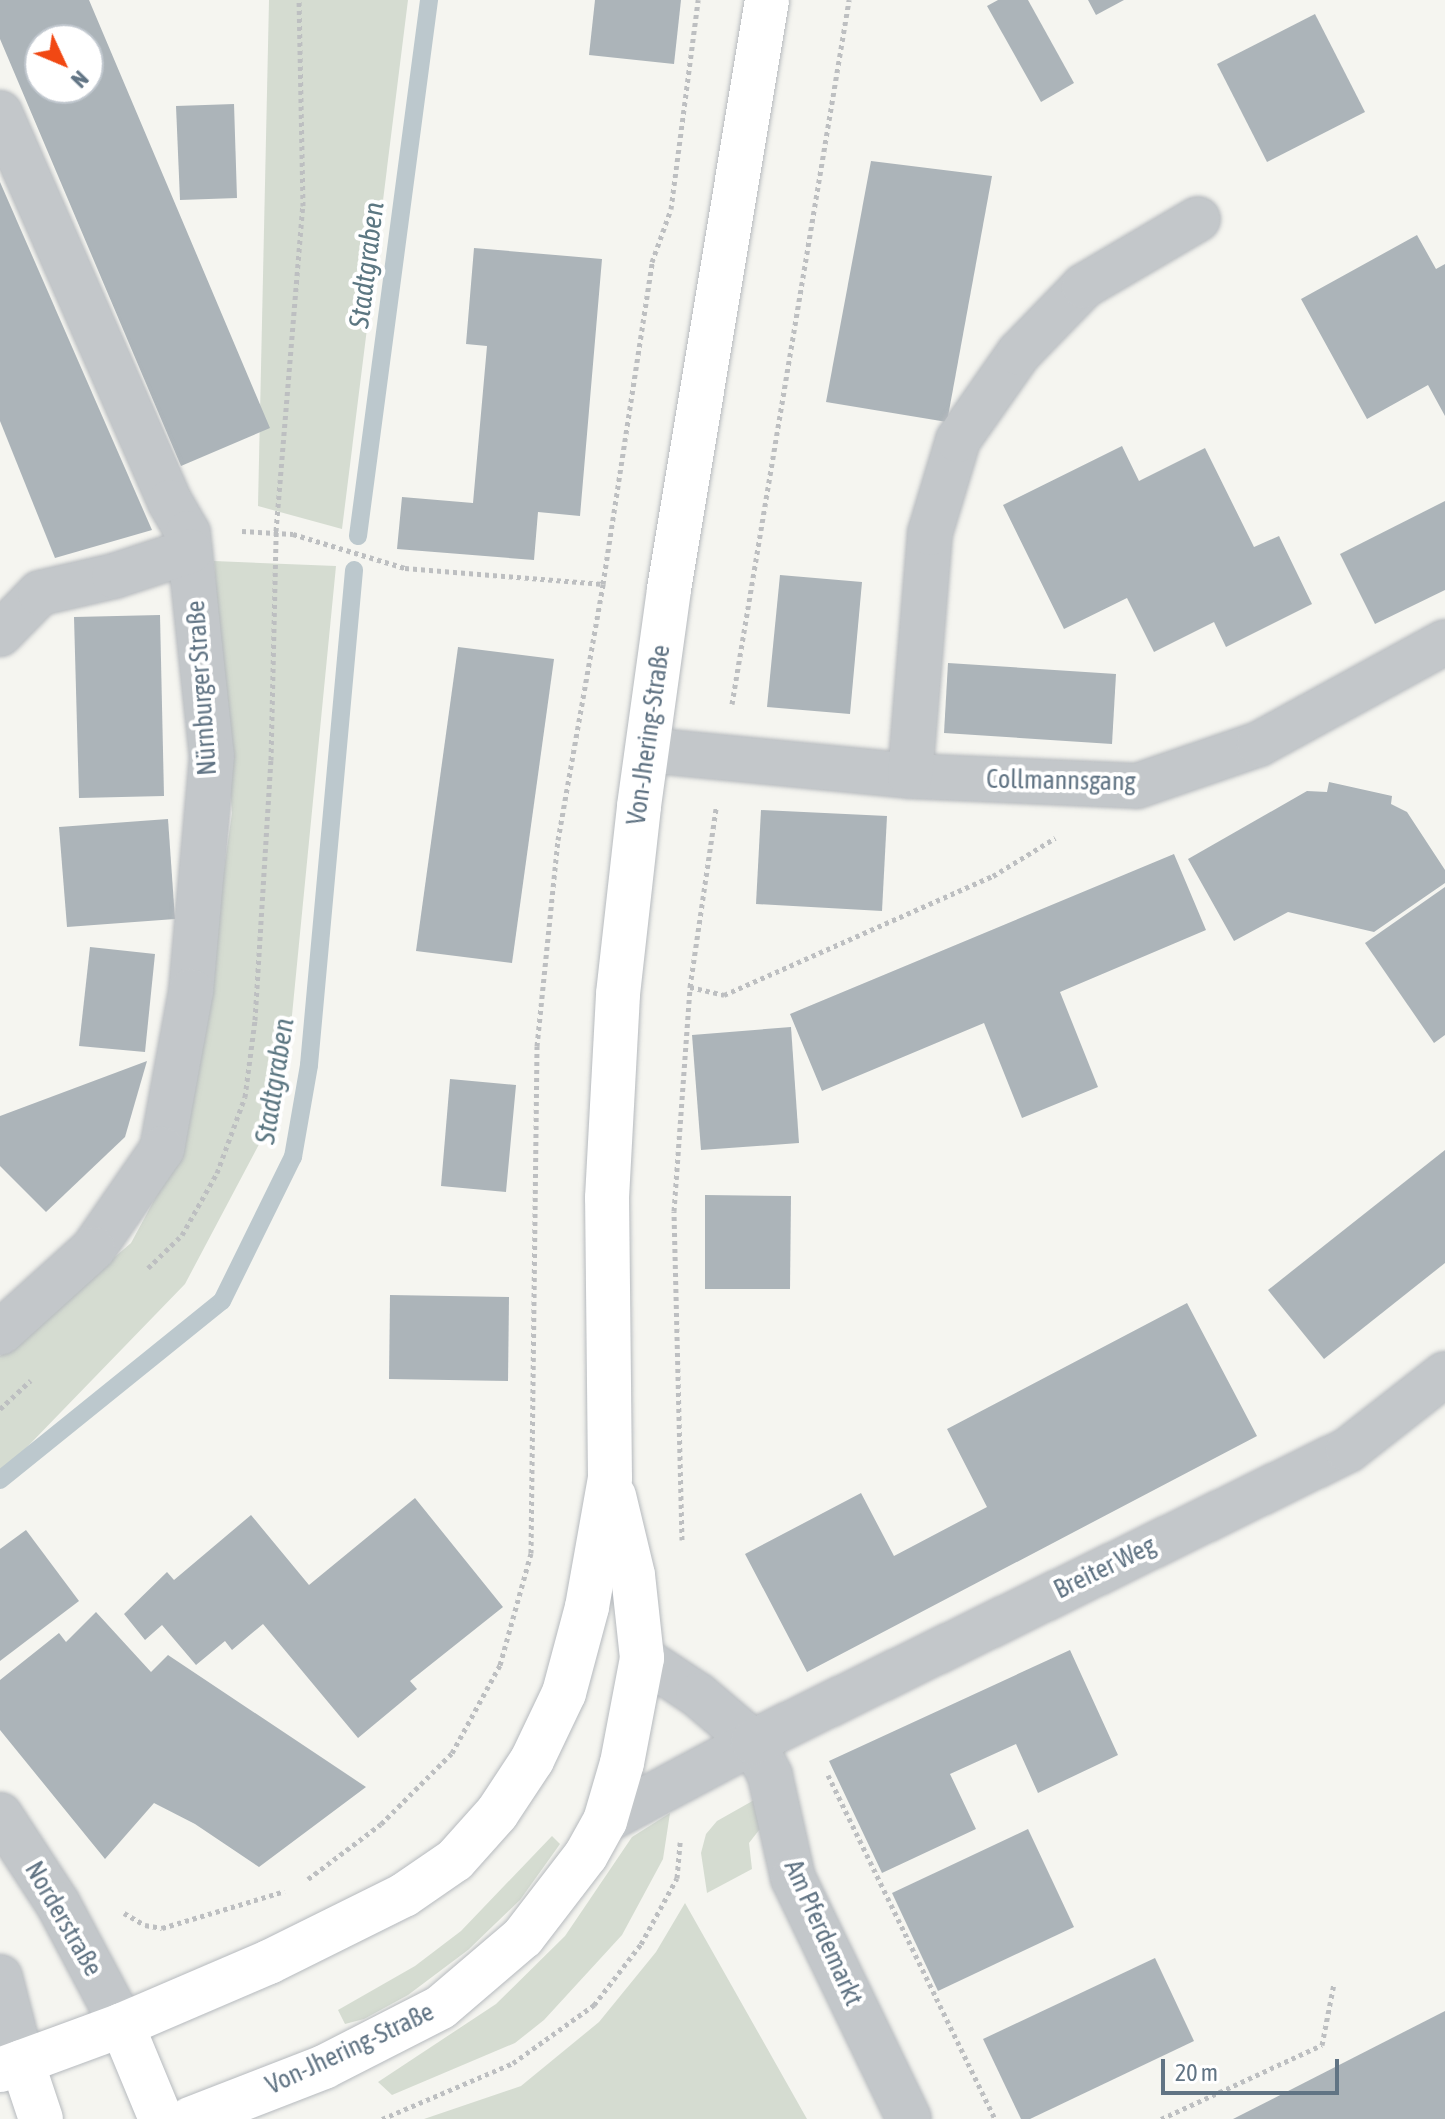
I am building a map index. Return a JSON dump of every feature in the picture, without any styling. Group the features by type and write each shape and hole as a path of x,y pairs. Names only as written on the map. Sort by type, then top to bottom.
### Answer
{"main road":[{"name":"Von-Jhering-Straße","path":"11,2066 122,2025 269,1962 404,1895 455,1860 497,1813 532,1760 564,1693 587,1607 610,1478 607,1198 618,994 647,750 669,589 767,0"},
{"name":"Von-Jhering-Straße","path":"190,2119 324,2067 441,2007 523,1937 556,1900 605,1821 625,1749 642,1658 633,1575 610,1478"},
{"path":"122,2025 161,2119"},
{"path":"11,2066 41,2119"}],"street":[{"name":"Nürnburger Straße","path":"0,113 170,502 188,533 212,756 191,991 162,1149 93,1249 0,1333"},
{"path":"910,776 930,533 958,440 1019,353 1084,286 1198,219"},
{"path":"0,634 40,593 114,576 190,551"},
{"name":"Collmannsgang","path":"647,750 910,776 1137,786 1259,744 1445,642"},
{"name":"Breiter Weg","path":"605,1821 753,1742 1348,1450 1445,1374"},
{"path":"642,1658 698,1695 753,1742"},
{"name":"Am Pferdemarkt","path":"753,1742 770,1776 793,1878 909,2119"},
{"name":"Norderstraße","path":"0,1815 58,1904 122,2025"},
{"path":"0,1977 11,2066"}],"path":[{"path":"300,1885 381,1824 452,1753 500,1665 531,1553 537,1046 558,840 603,584 652,262 671,209 698,0"},
{"path":"682,1548 674,1211 690,987 723,758 849,0"},
{"path":"276,531 405,568 603,584"},
{"path":"690,987 724,995 993,876 1058,835"},
{"path":"824,1768 995,2119"},
{"path":"382,2119 513,2063 594,2005 641,1944 677,1878 682,1781"},
{"path":"58,1904 94,1885 126,1915 145,1925 162,1928 287,1890"},
{"path":"1161,2119 1322,2045 1334,1983"}],"shaded area":[{"path":"269,0 408,0 342,529 258,506"},
{"path":"214,561 336,566 284,1097 185,1284 0,1475 0,1356 131,1243 185,1143 232,813"},
{"path":"763,1795 770,1816 749,1843 752,1869 707,1893 701,1853 706,1834 717,1821"},
{"path":"670,1813 663,1859 622,1935 544,2020 515,2043 392,2095 378,2082 496,2004 565,1936 632,1837"},
{"path":"552,1836 560,1844 520,1900 468,1950 408,1995 364,2019 345,2024 338,2010 415,1966 461,1931"},
{"path":"685,1903 807,2119 424,2119 521,2086 599,2022 656,1952"}],"building":[{"path":"0,0 89,0 99,24 24,24 24,96 0,39"},
{"path":"595,0 681,0 674,64 589,55"},
{"path":"998,0 1028,0 1074,83 1041,102 987,6"},
{"path":"1088,0 1124,0 1096,15"},
{"path":"1315,14 1365,112 1267,162 1217,64"},
{"path":"104,35 270,428 181,466 28,104 104,104"},
{"path":"234,104 237,198 180,200 176,106"},
{"path":"871,161 992,176 947,422 826,402"},
{"path":"0,182 152,530 55,558 0,421"},
{"path":"1417,235 1436,269 1445,264 1445,416 1428,385 1367,419 1301,299"},
{"path":"474,248 602,259 580,516 538,512 534,560 397,549 402,497 473,503 487,346 466,344"},
{"path":"1122,446 1139,481 1205,448 1254,547 1279,536 1312,604 1226,647 1214,622 1154,652 1127,598 1064,629 1003,505"},
{"path":"1445,501 1445,590 1375,624 1340,554"},
{"path":"780,575 862,582 850,714 767,707"},
{"path":"160,615 164,796 79,798 74,617"},
{"path":"458,647 554,659 512,963 416,951"},
{"path":"948,663 1116,674 1112,744 944,733"},
{"path":"1329,782 1392,796 1391,804 1407,812 1445,870 1445,883 1374,932 1288,912 1234,941 1188,859 1307,791 1327,792"},
{"path":"761,810 887,816 882,911 756,904"},
{"path":"168,819 175,919 67,927 59,827"},
{"path":"1174,854 1206,930 1060,992 1098,1087 1022,1118 984,1023 822,1091 790,1014"},
{"path":"1445,887 1445,1035 1434,1043 1365,943"},
{"path":"90,947 155,954 145,1052 79,1046"},
{"path":"791,1027 799,1143 701,1150 692,1035"},
{"path":"147,1061 125,1137 46,1212 0,1166 0,1116"},
{"path":"450,1079 516,1085 506,1192 441,1186"},
{"path":"1445,1150 1445,1263 1324,1359 1268,1290"},
{"path":"705,1195 791,1196 790,1289 705,1289"},
{"path":"390,1295 509,1297 508,1381 389,1379"},
{"path":"1187,1303 1257,1436 807,1672 745,1554 861,1493 894,1556 987,1507 947,1429"},
{"path":"415,1498 503,1607 410,1681 417,1689 358,1738 263,1624 232,1650 225,1641 196,1665 162,1625 145,1640 124,1614 167,1572 174,1580 251,1515 309,1585"},
{"path":"26,1530 79,1601 0,1661 0,1549"},
{"path":"96,1612 151,1672 168,1655 366,1787 259,1867 195,1824 154,1803 105,1859 0,1730 0,1680 59,1633 66,1642"},
{"path":"1070,1650 1118,1755 1038,1793 1016,1744 950,1774 976,1829 882,1873 829,1761"},
{"path":"1028,1829 1074,1927 938,1991 892,1893"},
{"path":"1155,1958 1194,2041 1030,2119 1021,2119 983,2039"},
{"path":"1445,2011 1445,2119 1233,2119"}],"waterway":[{"name":"Stadtgraben","path":"358,536 429,0"},
{"name":"Stadtgraben","path":"0,1480 222,1301 293,1157 309,1065 354,570"}]}
